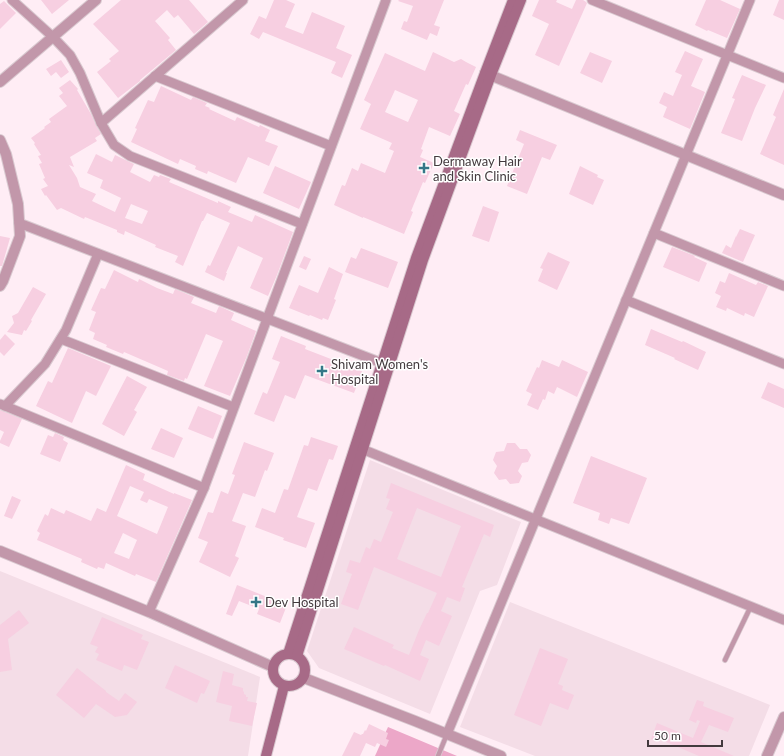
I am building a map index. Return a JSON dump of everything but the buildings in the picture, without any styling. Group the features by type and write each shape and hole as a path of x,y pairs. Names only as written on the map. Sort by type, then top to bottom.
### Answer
{"main road":[{"path":"488,74 513,0"},
{"path":"292,655 386,364 416,258 488,74 521,0"},
{"path":"282,655 292,655 303,661 305,666 304,678 295,685 290,687 284,686 275,680 273,667 274,663 282,655"},
{"path":"266,755 284,686"}],"street":[{"path":"12,0 53,37 70,55 80,73 101,123 114,145 130,156 302,224"},
{"path":"0,82 96,0"},
{"path":"101,123 243,0"},
{"path":"149,612 204,488 386,0"},
{"path":"592,0 784,78"},
{"path":"447,734 750,0"},
{"path":"488,74 784,195"},
{"path":"155,76 331,146"},
{"path":"0,140 6,154 18,204 20,236 0,286"},
{"path":"19,223 386,364"},
{"path":"654,233 784,286"},
{"path":"98,254 61,339 45,364 2,405 204,488"},
{"path":"626,300 784,364"},
{"path":"61,339 233,407"},
{"path":"359,448 784,620"},
{"path":"0,551 149,612 273,667"},
{"path":"304,678 501,756"},
{"path":"767,756 782,724"}],"lane":[{"path":"725,660 751,606"},
{"path":"438,756 447,734"}],"shaded area":[{"path":"370,460 521,522 497,585 480,591 430,714 319,668 307,651"},
{"path":"0,571 260,677 248,756 0,756"},
{"path":"510,602 770,705 749,756 535,756 460,727"},
{"path":"388,727 457,756 375,756"}],"place":[{"name":"Dermaway Hair and Skin Clinic","path":"424,168"},
{"name":"Shivam Women's Hospital","path":"322,371"},
{"name":"Dev Hospital","path":"256,602"}]}
